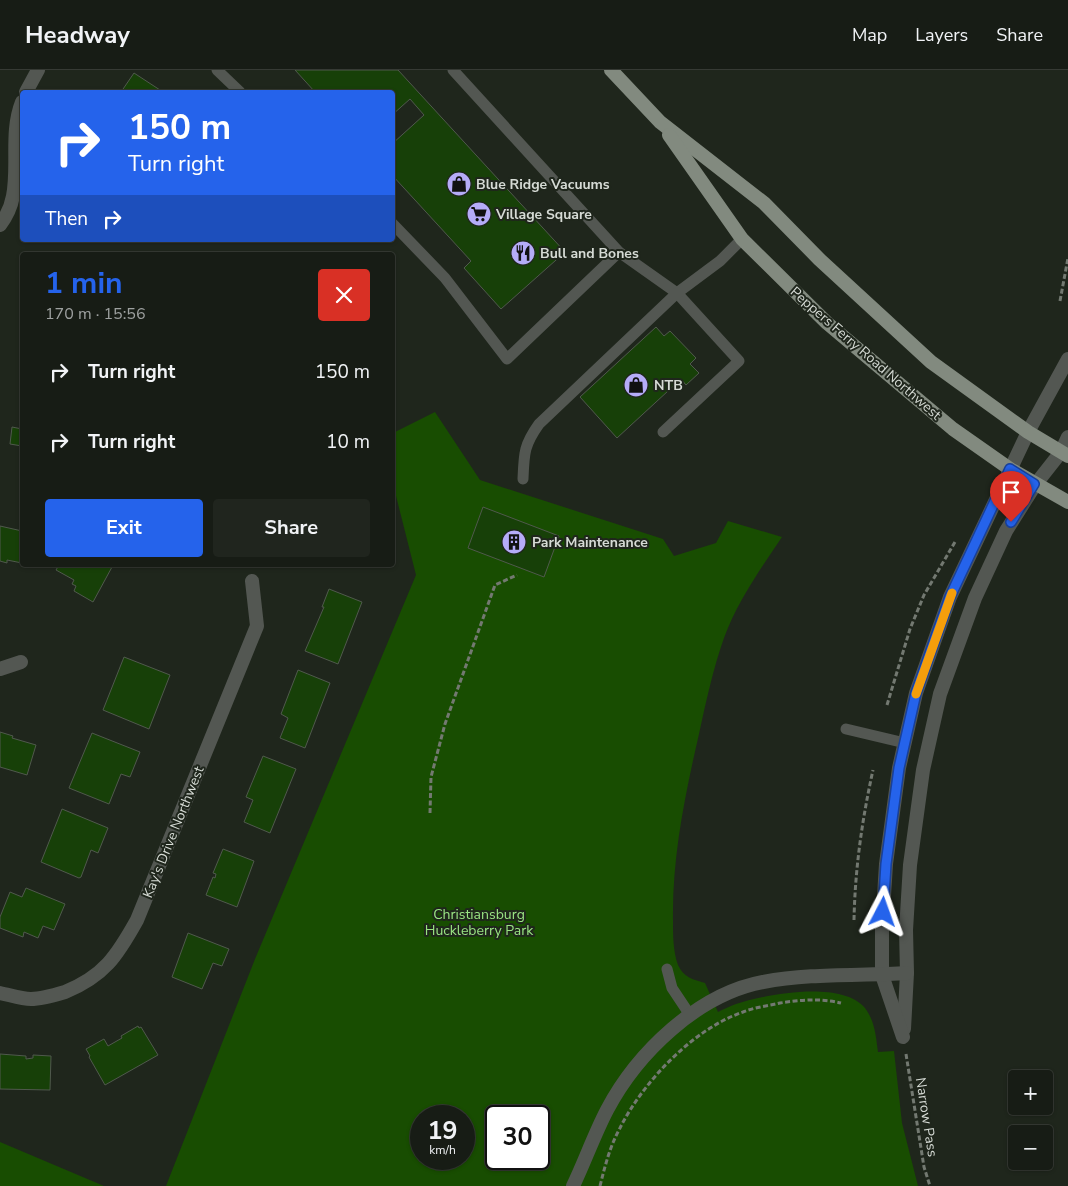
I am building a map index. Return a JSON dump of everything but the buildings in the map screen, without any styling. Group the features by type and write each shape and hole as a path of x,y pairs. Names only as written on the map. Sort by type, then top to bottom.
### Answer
{"main road":[{"name":"Peppers Ferry Road Northwest","path":"611,70 660,122 742,239 828,323 952,429 1010,469 1068,502"},
{"name":"Peppers Ferry Road Northwest","path":"660,122 764,203 819,259 931,362 1028,432 1064,454"}],"street":[{"path":"27,90 38,70"},
{"path":"0,225 6,216 13,196 16,133 20,112"},
{"path":"1068,359 1028,432 950,597 916,693 899,768 886,864 882,928 882,975 903,1037 910,865 923,770 940,694 974,598 1006,531 1034,484 1064,454 1068,437"},
{"name":"Kay's Drive Northwest","path":"0,993 30,999 57,995 90,979 105,968 122,948 137,920 257,626 252,581"},
{"path":"0,668 21,662"},
{"path":"573,1186 607,1111 636,1067 677,1024 704,1006 731,992 761,982 793,977 907,973"}],"lane":[{"path":"217,70 238,90"},
{"path":"453,70 619,252 678,294 739,361 663,432"},
{"path":"395,226 445,278 507,359 619,252"},
{"path":"524,479 524,459 528,440 540,424 678,294 720,261 742,239"},
{"path":"846,728 905,743"},
{"path":"667,969 672,988 690,1015"}],"path":[{"path":"1060,301 1068,258"},
{"path":"886,705 910,629 924,595 957,538"},
{"path":"430,813 431,777 445,724 486,608 495,586 517,575"},
{"path":"854,920 854,894 861,834 872,770"},
{"path":"600,1186 608,1157 620,1128 636,1102 674,1057 694,1039 727,1019 763,1006 810,1000 832,1000 841,1003"},
{"name":"Narrow Pass","path":"905,1050 924,1167 930,1186"}],"green space":[{"name":"Christiansburg Huckleberry Park","path":"435,412 480,480 663,539 674,556 716,543 728,521 782,537 736,611 716,662 680,826 673,896 675,954 680,969 686,975 705,983 718,1012 749,1000 766,996 803,992 839,994 854,999 865,1008 873,1024 878,1052 894,1051 902,1123 918,1186 166,1186 255,959 416,575 395,492 395,432"},
{"path":"0,1142 104,1186 0,1186"}],"slow traffic":[{"path":"916,694 952,593"}],"place":[{"name":"Blue Ridge Vacuums","path":"459,184"},
{"name":"Village Square","path":"479,214"},
{"name":"Bull and Bones","path":"523,253"},
{"name":"NTB","path":"636,385"},
{"name":"Park Maintenance","path":"514,542"}],"route":[{"path":"883,912 886,864 899,768 916,693 950,597 1010,469 1034,484 1011,522"}]}
